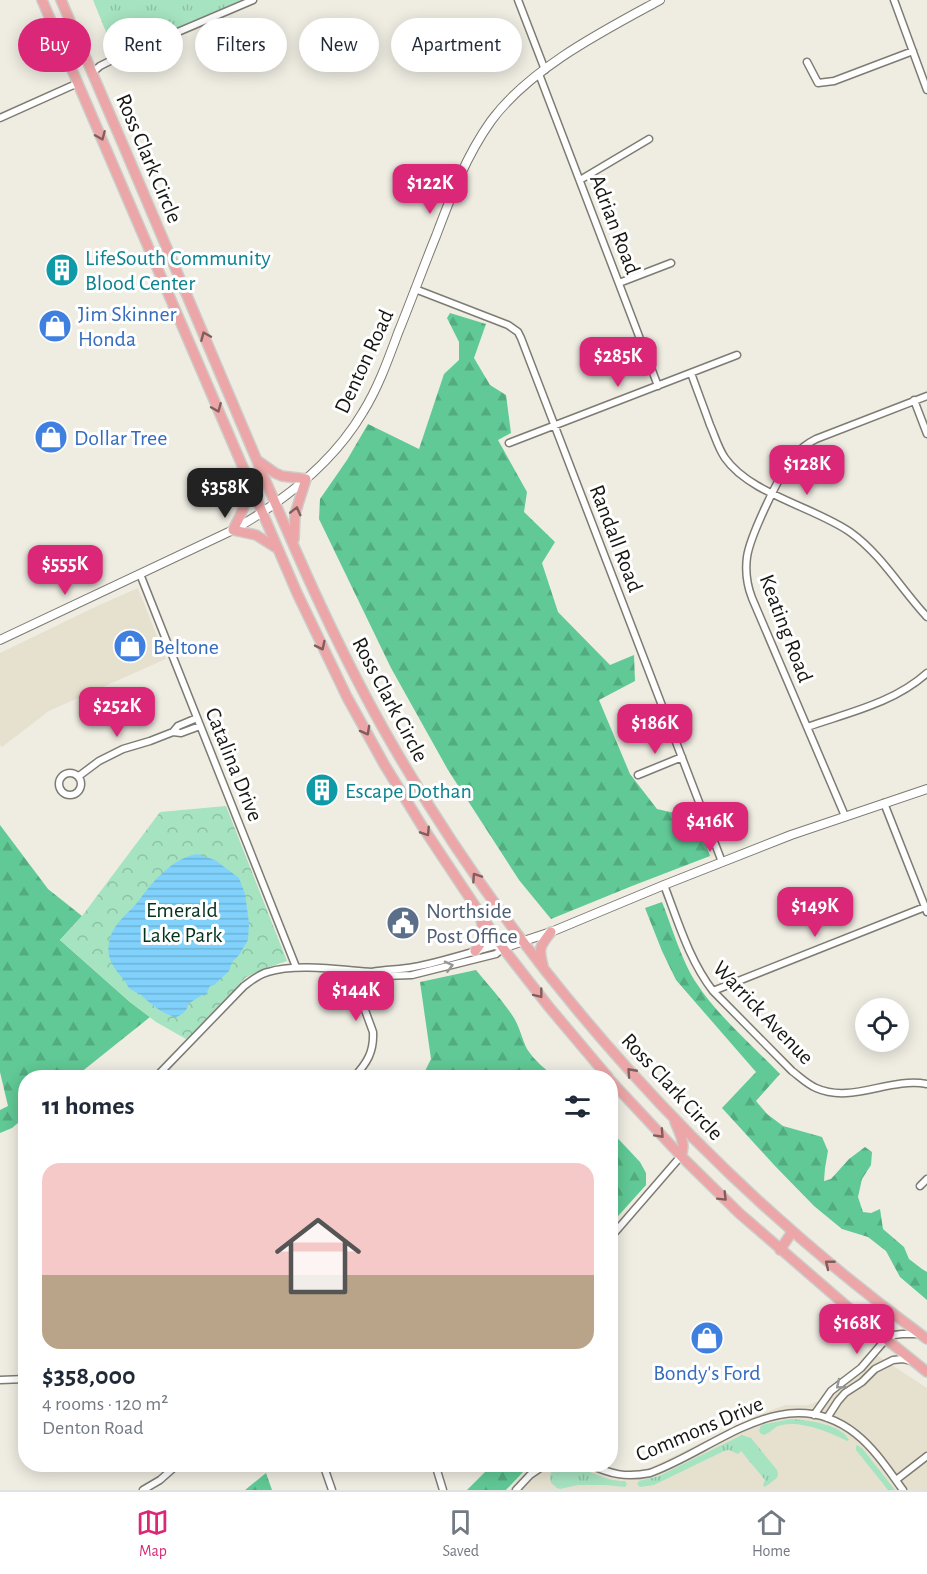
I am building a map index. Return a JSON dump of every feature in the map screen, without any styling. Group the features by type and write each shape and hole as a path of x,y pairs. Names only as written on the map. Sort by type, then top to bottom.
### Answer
{"highway":[{"name":"Ross Clark Circle","path":"42,0 277,549 331,665 384,764 503,948 602,1070"},
{"name":"Ross Clark Circle","path":"61,0 316,596 398,755 458,850 545,971 671,1115 754,1198 792,1232 924,1337"},
{"path":"78,83 92,72"},
{"path":"122,188 138,181"},
{"path":"178,317 186,315 196,317"},
{"path":"257,460 282,476 306,478 295,514 294,544"},
{"path":"246,477 247,496 233,530 256,535 277,549"},
{"path":"297,593 303,591 316,596"},
{"path":"331,665 346,657"},
{"path":"384,764 398,755"},
{"path":"475,951 483,940 484,930 479,912"},
{"path":"545,971 539,952 551,932"},
{"path":"579,1044 595,1030"},
{"name":"Ross Clark Circle","path":"618,1088 681,1156 739,1213 927,1372"},
{"path":"671,1115 683,1143 681,1156"},
{"path":"780,1250 792,1232"}],"street":[{"path":"92,72 112,60 253,0"},
{"name":"Adrian Road","path":"518,0 580,180 658,386"},
{"name":"Denton Road","path":"0,640 233,530 276,503 317,469 342,442 364,412 386,366 454,189 488,126 502,107 542,72 598,34 660,0"},
{"path":"894,0 927,90"},
{"path":"807,62 818,83 834,81 913,51"},
{"path":"0,118 78,83"},
{"path":"580,180 649,139"},
{"path":"619,282 671,263"},
{"name":"Randall Road","path":"415,288 508,324 518,332 722,862"},
{"path":"509,443 737,356"},
{"path":"691,373 718,444 725,458 742,476 839,525 862,541 927,617"},
{"name":"Keating Road","path":"845,816 752,598 747,583 746,567 750,545 773,493 793,457 810,442 927,396"},
{"path":"914,400 927,434"},
{"name":"Catalina Drive","path":"140,574 296,967"},
{"path":"807,727 896,695 927,674"},
{"path":"173,732 178,726 197,718"},
{"path":"79,776 99,761 123,749 173,732 181,733 200,726"},
{"path":"638,775 682,757"},
{"path":"163,1070 244,986 269,971 296,967 372,972 383,976 412,975 496,954 503,948 551,932 790,835 927,789"},
{"path":"713,991 926,910 884,803"},
{"name":"Warrick Avenue","path":"664,885 699,972 713,991 792,1071 813,1087 832,1093 842,1093 906,1082 927,1084"},
{"path":"372,972 412,968 494,946 503,948"},
{"path":"354,971 354,980 373,1032 372,1053 360,1070"},
{"path":"618,1229 681,1156"},
{"path":"920,1186 927,1179"},
{"path":"814,1415 831,1391 861,1368 886,1339 902,1334 924,1337"},
{"path":"827,1418 845,1393 876,1369 893,1360 912,1361"},
{"path":"0,1380 18,1379"},
{"name":"Commons Drive","path":"609,1472 632,1476 660,1470 748,1425 765,1418 790,1413 827,1418 858,1435 903,1490"},
{"path":"896,1480 927,1456"},
{"path":"143,1490 169,1472"},
{"path":"326,1472 332,1490"},
{"path":"437,1472 443,1490"},
{"path":"516,1490 534,1472"}],"shaded area":[{"path":"138,588 166,659 49,711 2,747 0,745 0,653"},
{"path":"872,1352 927,1388 927,1490 509,1490 525,1472 618,1472 647,1469 756,1416 785,1405 808,1405 819,1401 837,1381 854,1370"}],"green space":[{"path":"93,0 243,0 200,18 195,18 195,20 183,25 183,18 103,18 103,25"},
{"path":"450,313 486,324 474,358 490,385 506,395 511,433 498,440 527,492 524,512 555,542 542,563 558,612 610,665 634,655 635,681 599,700 630,774 657,809 679,814 693,808 710,856 551,919 519,880 448,770 391,668 319,519 320,499 368,424 419,449 444,374 459,360 459,342 447,318"},
{"name":"Emerald Lake Park","path":"226,806 287,961 246,977 186,1039 156,1022 130,1002 60,940 82,916 160,812"},
{"path":"0,825 48,889 82,916 60,940 150,1017 84,1070 18,1070 18,1123 0,1133 0,1110 8,1106 0,1072"},
{"path":"662,902 682,955 705,996 780,1074 756,1101 767,1114 783,1126 822,1137 828,1151 824,1181 831,1179 849,1159 865,1147 872,1152 871,1165 862,1179 858,1197 863,1212 871,1213 880,1209 883,1229 904,1247 909,1259 927,1272 927,1300 900,1277 886,1251 868,1237 842,1229 814,1206 722,1108 756,1072 676,980 645,908"},
{"path":"476,970 514,1018 530,1053 548,1070 426,1070 431,1059 420,982"},
{"path":"618,1139 640,1162 646,1173 646,1185 618,1216"},
{"path":"791,1419 831,1427 839,1430 849,1440 812,1427 793,1424 776,1427 764,1435 759,1431 761,1425"},
{"path":"742,1435 751,1438 777,1470 777,1478 765,1487 763,1485 765,1480 741,1451 738,1454 729,1450 654,1485 640,1487 637,1484 639,1481 659,1476"},
{"path":"857,1445 862,1448 895,1490 888,1490 856,1450"},
{"path":"485,1472 523,1472 506,1490 467,1490"},
{"path":"551,1472 590,1472 625,1481 627,1484 625,1487 578,1485 560,1489 551,1483"},
{"path":"266,1473 272,1490 245,1490"}],"water":[{"path":"197,854 215,860 239,878 245,894 249,923 248,940 232,962 229,971 210,986 205,996 202,995 188,1004 184,1012 175,1017 161,1011 129,988 112,963 108,949 117,924 158,877 180,860"}],"place":[{"name":"LifeSouth Community Blood Center","path":"62,270"},
{"name":"Jim Skinner Honda","path":"55,326"},
{"name":"Dollar Tree","path":"51,437"},
{"name":"Beltone","path":"130,646"},
{"name":"Escape Dothan","path":"322,790"},
{"name":"Northside Post Office","path":"403,923"},
{"name":"Bondy's Ford","path":"707,1338"}]}
